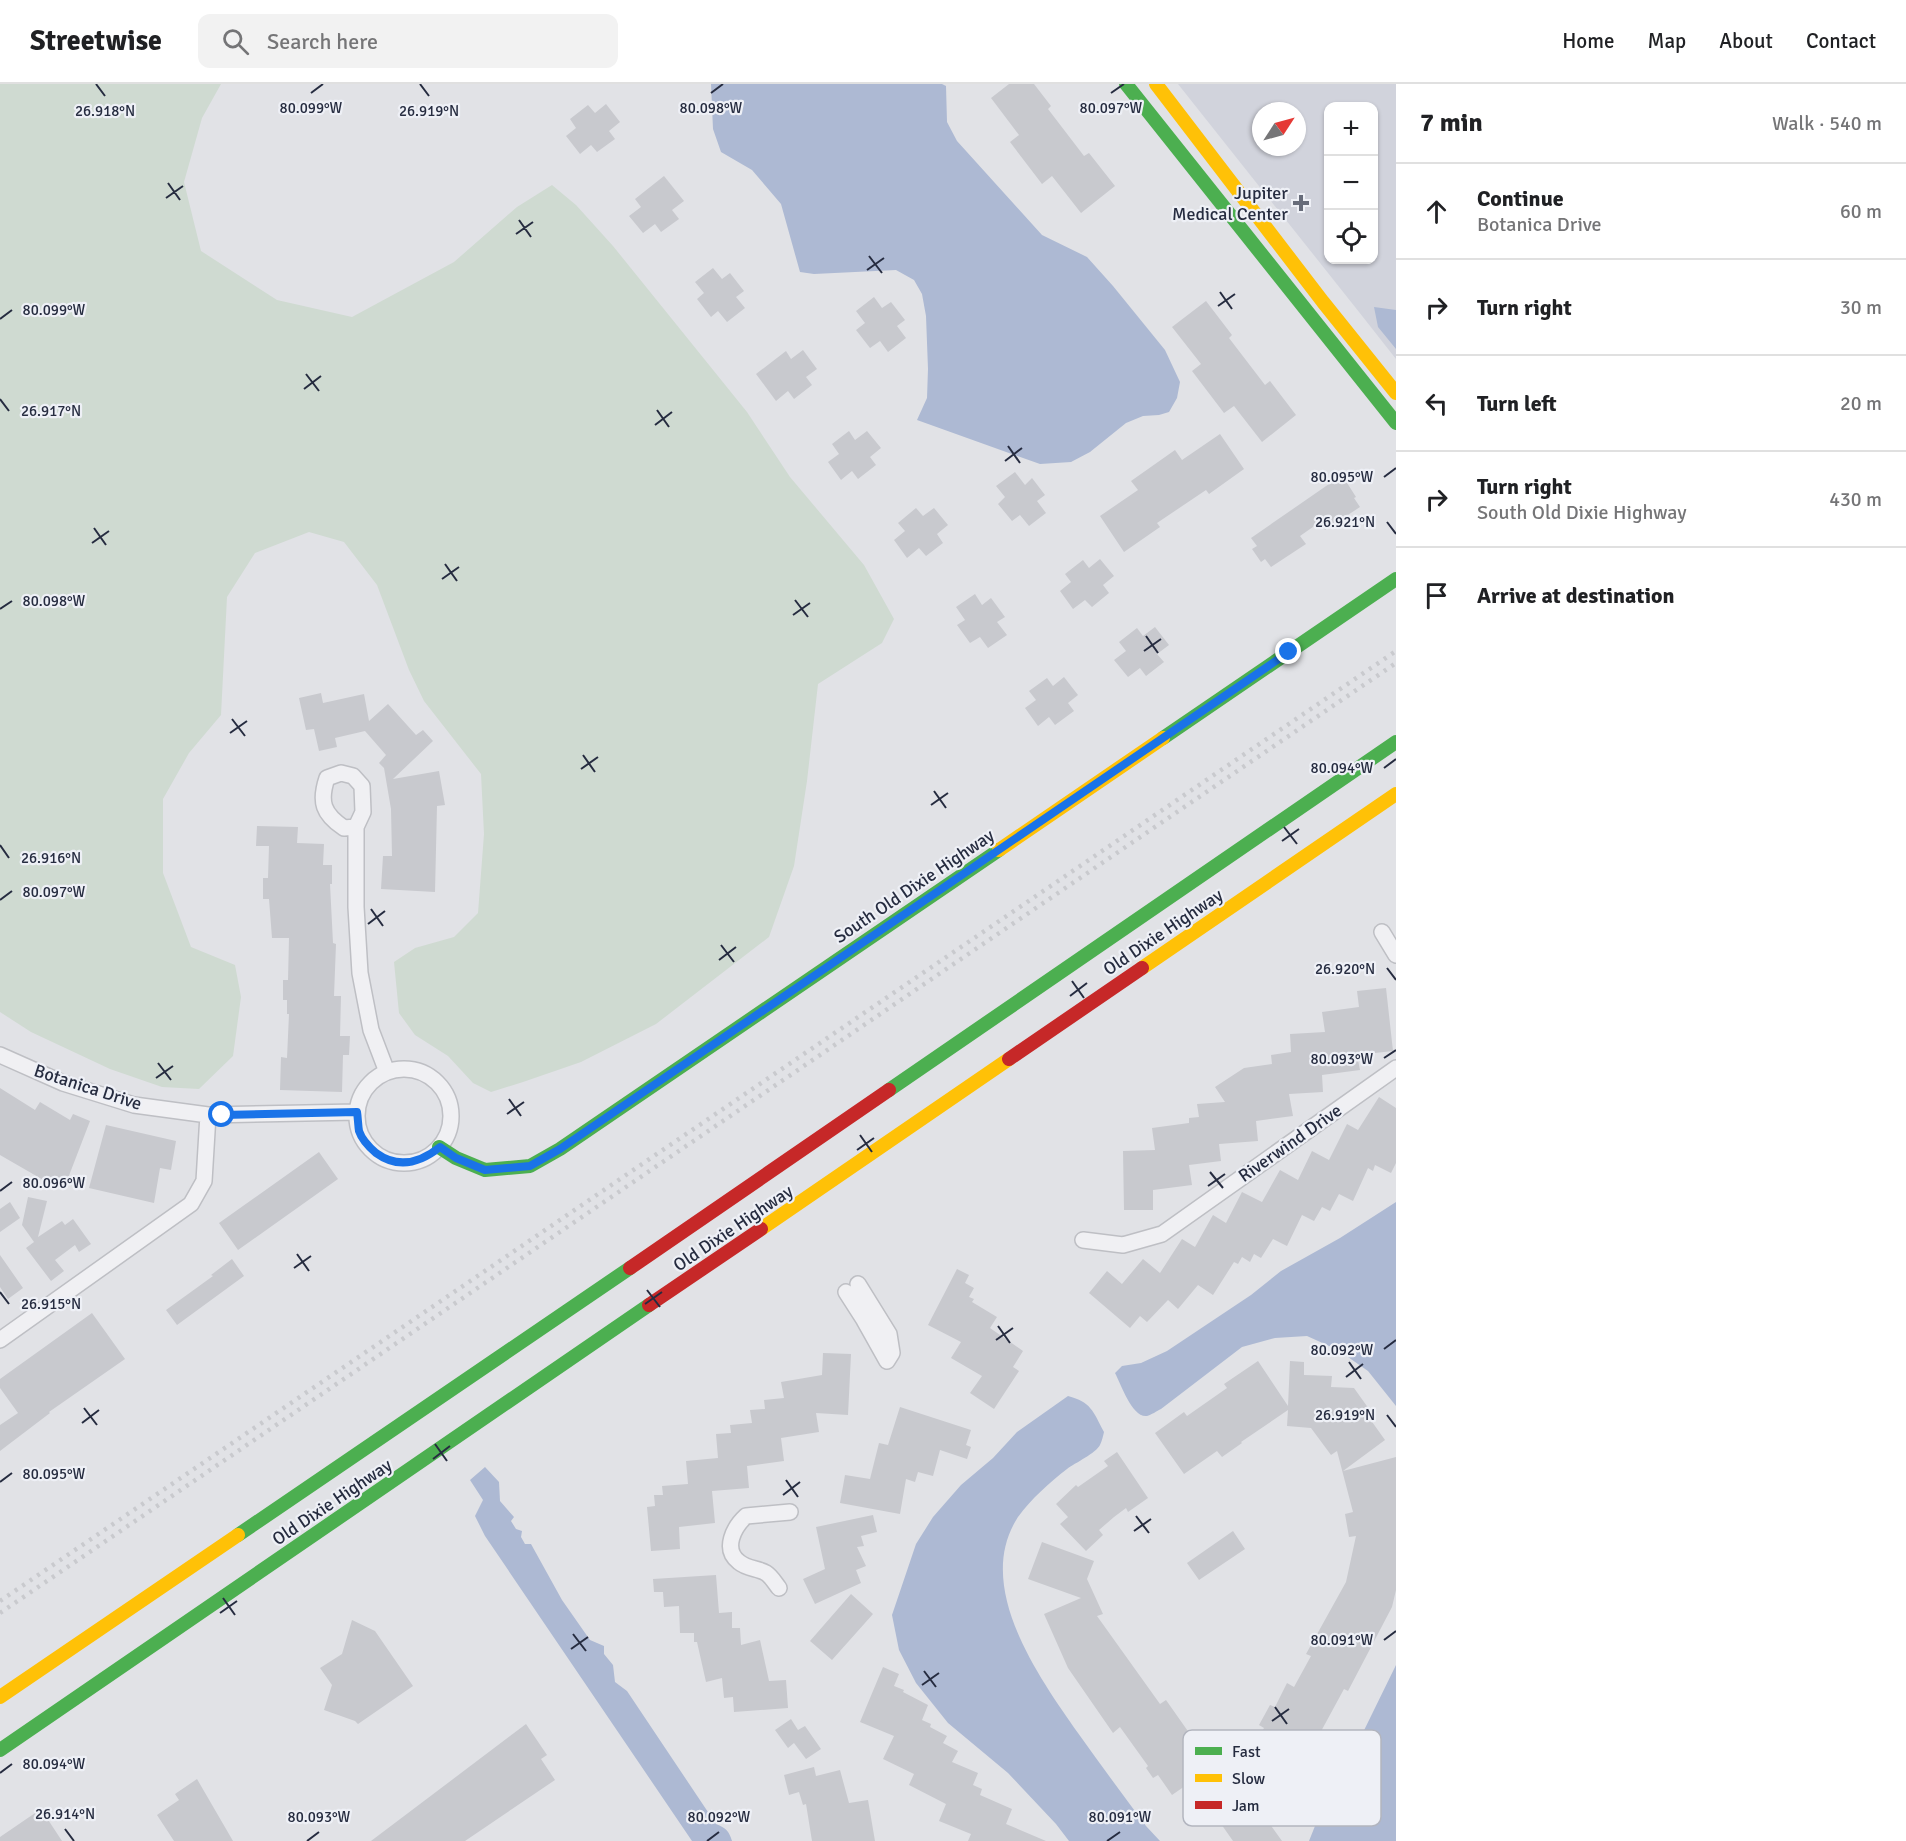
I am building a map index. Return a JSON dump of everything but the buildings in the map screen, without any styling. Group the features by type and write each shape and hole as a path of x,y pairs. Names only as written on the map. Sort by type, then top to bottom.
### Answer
{"main road":[{"path":"1126,84 1396,423"},
{"path":"1156,84 1323,302 1396,393"},
{"name":"South Old Dixie Highway","path":"440,1147 456,1158 485,1170 530,1166 560,1149 1396,579"},
{"name":"Old Dixie Highway","path":"0,1697 1396,742"},
{"name":"Old Dixie Highway","path":"0,1750 1396,794"}],"street":[{"path":"356,827 356,907 360,973 371,1030 387,1072"},
{"path":"1382,932 1396,955"},
{"name":"Botanica Drive","path":"0,1055 63,1083 134,1105 208,1115 357,1112"},
{"name":"Riverwind Drive","path":"1083,1240 1123,1245 1162,1234 1396,1068"},
{"path":"407,1070 423,1074 437,1083 446,1096 451,1121 449,1131 440,1147 427,1157 412,1162 397,1163 384,1158 369,1147 359,1131 357,1112 365,1090 375,1079 387,1072 407,1070"},
{"path":"0,1340 191,1204 204,1181 208,1115"},
{"path":"779,1588 766,1573 739,1562 733,1555 731,1542 734,1529 746,1516 790,1512"}],"shaded area":[{"path":"0,84 221,84 202,118 184,182 201,251 277,300 352,317 454,262 517,207 552,185 576,205 613,246 747,412 790,477 864,565 894,619 882,643 818,684 794,866 769,937 656,1024 581,1062 491,1092 473,1083 448,1056 415,1035 399,1013 394,962 415,948 454,937 478,913 484,834 481,774 424,701 409,670 377,585 344,542 309,532 255,553 227,597 221,715 189,753 163,799 163,873 191,947 235,965 241,997 233,1056 199,1089 162,1087 110,1069 31,1032 0,1012"},
{"name":"Jupiter Medical Center","path":"1178,84 1396,84 1396,359"}],"water":[{"path":"711,84 942,84 946,86 947,122 957,141 1042,235 1087,257 1165,350 1180,382 1177,398 1169,412 1143,416 1126,423 1090,452 1071,462 1040,464 917,420 927,398 928,369 926,316 922,294 914,280 896,270 814,274 800,272 781,204 752,170 721,152 713,129"},
{"path":"1374,307 1396,310 1396,349 1378,327"},
{"path":"1396,1202 1396,1406 1368,1371 1338,1350 1307,1336 1275,1338 1242,1347 1161,1409 1147,1416 1137,1412 1132,1406 1115,1373 1122,1366 1141,1363 1167,1351 1251,1295 1281,1271 1340,1238"},
{"path":"1068,1396 1087,1404 1104,1432 1102,1440 1094,1451 1047,1485 1018,1517 1006,1544 1003,1572 1007,1601 1016,1630 1046,1685 1112,1780 1160,1841 1069,1841 1008,1773 948,1723 916,1683 899,1650 892,1615 916,1544 933,1517 961,1485 993,1458 1017,1432"},
{"path":"485,1467 499,1482 500,1501 514,1517 511,1521 516,1529 522,1531 521,1537 525,1544 531,1544 562,1600 590,1640 604,1646 604,1654 613,1665 615,1682 627,1691 716,1824 727,1830 732,1841 692,1841 485,1536 475,1516 483,1500 470,1480"},
{"path":"1396,1665 1396,1841 1309,1841 1315,1826 1381,1826 1381,1730 1364,1730"}],"railway":[{"path":"0,1601 1396,651"},
{"path":"0,1613 1396,663"}],"traffic: fast":[{"path":"1126,84 1396,423"},
{"path":"1163,738 1396,579"},
{"path":"889,1090 1396,742"},
{"path":"439,1147 456,1158 485,1170 530,1166 560,1149 999,850"},
{"path":"238,1535 630,1268"},
{"path":"0,1750 649,1305"}],"traffic: slow":[{"path":"1156,84 1323,302 1396,393"},
{"path":"999,850 1163,738"},
{"path":"1142,968 1396,794"},
{"path":"761,1229 1009,1059"},
{"path":"0,1697 238,1535"}],"traffic: jam":[{"path":"1009,1059 1142,968"},
{"path":"630,1268 889,1090"},
{"path":"649,1305 761,1229"}],"place":[{"name":"Jupiter Medical Center","path":"1301,203"}],"route":[{"path":"222,1115 357,1112 359,1131 369,1147 384,1158 397,1163 412,1162 427,1157 440,1147 456,1158 485,1170 530,1166 560,1149 1289,652"}]}
